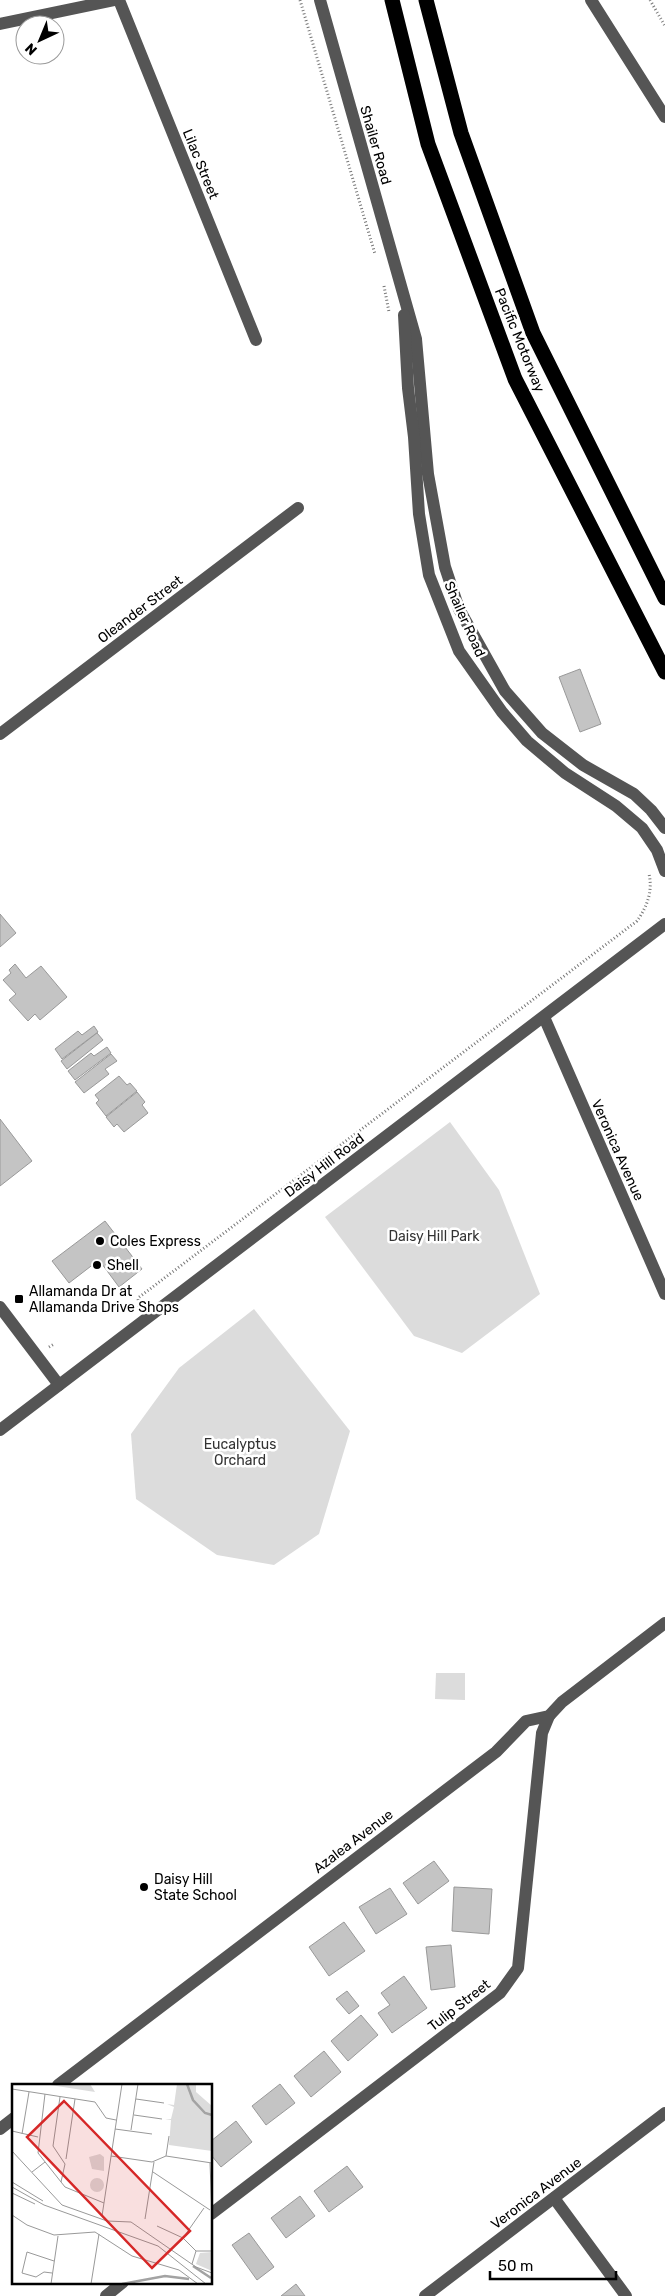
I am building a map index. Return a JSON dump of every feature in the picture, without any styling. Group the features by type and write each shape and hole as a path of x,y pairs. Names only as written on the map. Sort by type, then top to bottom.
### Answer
{"highway":[{"name":"Pacific Motorway","path":"392,0 428,144 515,379 665,672"},
{"name":"Pacific Motorway","path":"426,0 461,133 533,333 665,598"}],"street":[{"name":"Lilac Street","path":"0,24 117,0 256,340"},
{"name":"Shailer Road","path":"320,0 416,339 428,474 445,567 459,609 504,691 542,733 583,765 634,794 651,810 665,828"},
{"path":"591,0 665,116"},
{"name":"Shailer Road","path":"403,298 408,388 420,522 429,575 459,651 502,712 527,741 565,773 616,806 642,828 657,850 665,872"},
{"name":"Oleander Street","path":"0,734 298,508"},
{"name":"Daisy Hill Road","path":"0,1430 665,924"},
{"name":"Veronica Avenue","path":"544,1017 665,1294"},
{"path":"0,1307 59,1385"},
{"path":"549,1716 562,1702 665,1623"},
{"name":"Azalea Avenue","path":"59,2084 496,1752 526,1721 549,1716"},
{"name":"Tulip Street","path":"212,2213 500,1993 510,1981 518,1968 542,1733 549,1716"},
{"name":"Veronica Avenue","path":"425,2296 665,2113"},
{"path":"0,2129 12,2120"},
{"path":"554,2198 626,2296"},
{"path":"106,2296 121,2284"}],"path":[{"path":"300,0 378,263"},
{"path":"650,0 665,26"},
{"path":"383,282 389,313"},
{"path":"138,1298 629,927 643,913"},
{"path":"49,1347 54,1344"}],"green space":[{"name":"Daisy Hill Park","path":"450,1122 499,1190 540,1294 462,1353 414,1336 325,1217"},
{"name":"Eucalyptus Orchard","path":"254,1309 350,1431 319,1534 274,1565 217,1555 136,1499 131,1434 179,1368"},
{"path":"436,1673 465,1673 465,1700 435,1699"}],"building":[{"path":"580,669 601,724 580,732 559,677"},
{"path":"0,914 16,933 0,947"},
{"path":"15,964 26,978 41,966 67,997 40,1020 35,1014 28,1021 9,1000 16,994 3,980 11,973 9,970"},
{"path":"94,1026 98,1032 62,1059 55,1049 78,1031 82,1035"},
{"path":"97,1033 103,1040 67,1069 61,1061"},
{"path":"107,1047 111,1053 75,1080 68,1071 91,1053 94,1056"},
{"path":"111,1054 117,1061 105,1069 109,1074 84,1093 75,1082"},
{"path":"119,1076 127,1085 130,1083 137,1091 106,1116 96,1103 99,1100 95,1095"},
{"path":"137,1092 145,1102 142,1105 148,1113 124,1132 117,1124 114,1127 106,1117"},
{"path":"0,1119 32,1161 0,1186"},
{"name":"Coles Express","path":"105,1221 142,1269 119,1287 99,1260 69,1283 52,1261"},
{"path":"434,1861 449,1881 418,1904 403,1883"},
{"path":"454,1887 492,1889 489,1934 452,1931"},
{"path":"390,1888 407,1914 376,1934 359,1907"},
{"path":"344,1922 365,1951 329,1976 309,1947"},
{"path":"451,1945 455,1987 431,1990 426,1947"},
{"path":"404,1976 427,2008 392,2033 378,2013 390,2005 381,1993"},
{"path":"347,1991 359,2006 349,2014 336,1999"},
{"path":"361,2015 378,2035 348,2061 331,2041"},
{"path":"324,2051 341,2072 311,2097 294,2076"},
{"path":"280,2084 295,2103 266,2125 252,2106"},
{"path":"236,2121 252,2142 221,2167 212,2156 212,2140"},
{"path":"347,2166 363,2187 329,2212 314,2191"},
{"path":"300,2196 315,2216 286,2238 271,2218"},
{"path":"249,2233 274,2267 257,2280 232,2245"},
{"path":"296,2284 305,2296 281,2296"}],"place":[{"name":"Coles Express","path":"100,1241"},
{"name":"Shell","path":"97,1265"},
{"name":"Allamanda Dr at Allamanda Drive Shops","path":"19,1299"},
{"name":"Daisy Hill State School","path":"144,1887"}]}
